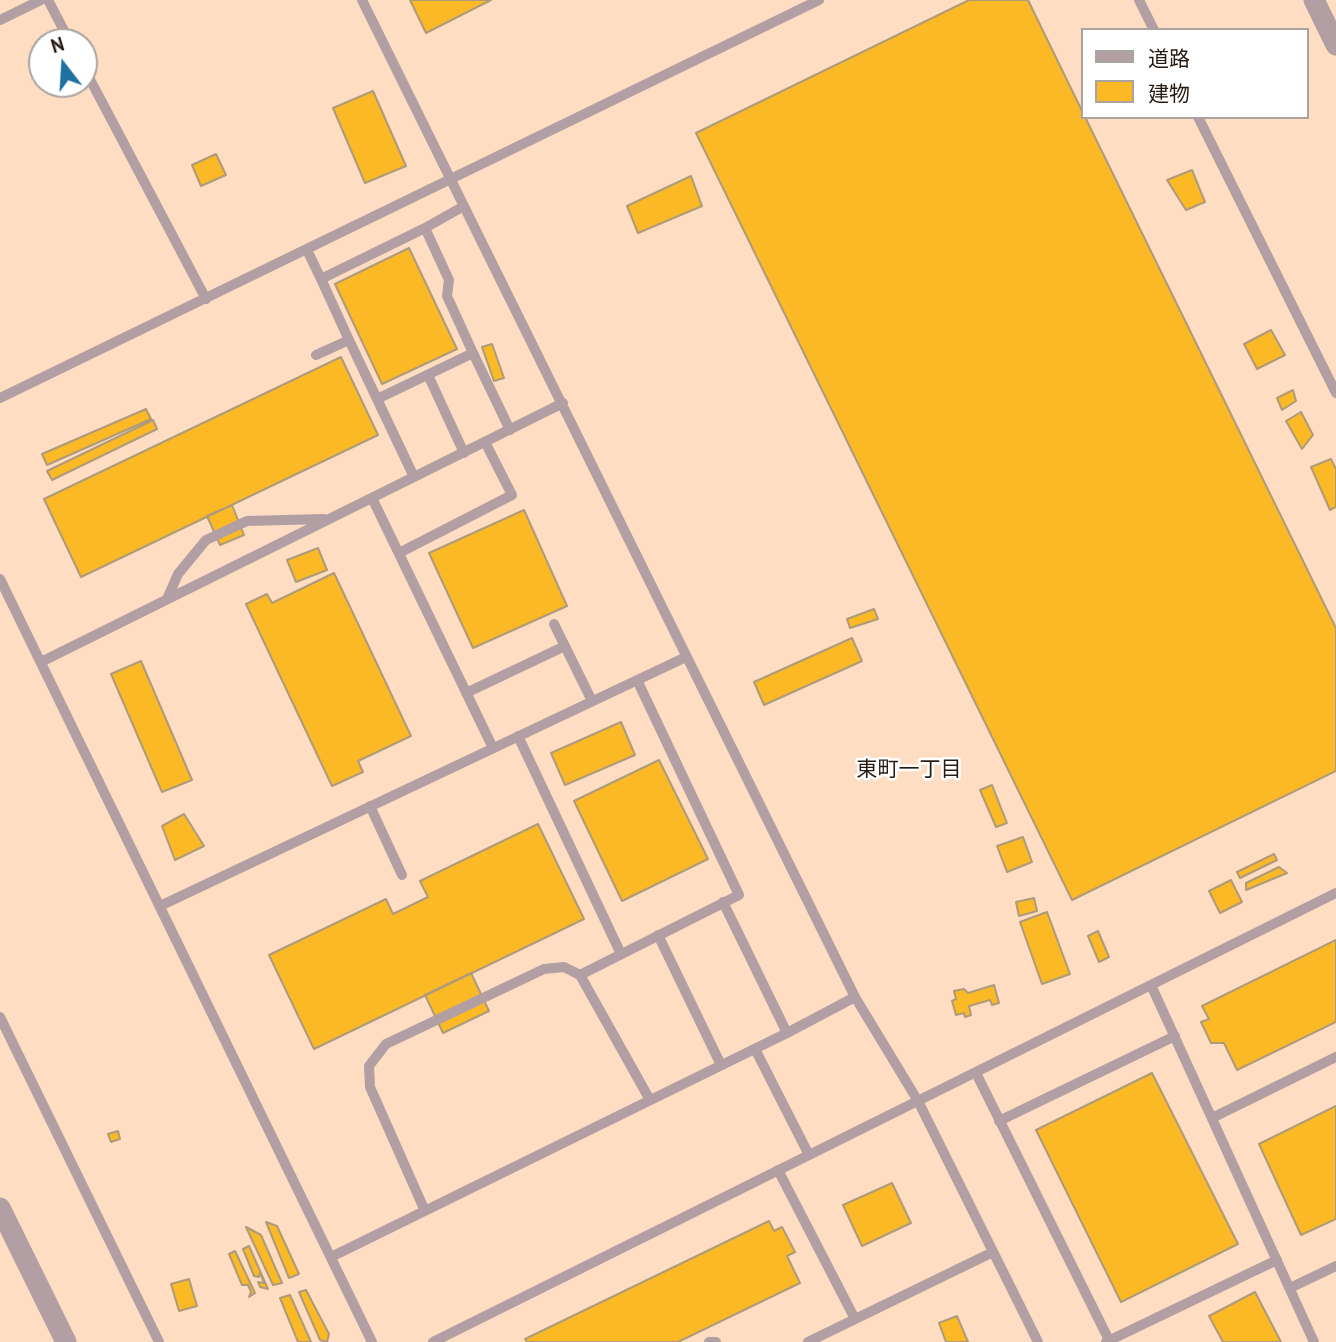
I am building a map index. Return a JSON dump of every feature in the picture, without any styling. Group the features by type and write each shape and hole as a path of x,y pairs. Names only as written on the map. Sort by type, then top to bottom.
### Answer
{"street":[{"path":"1314,0 1336,45"},
{"path":"0,1208 66,1342"}],"lane":[{"path":"0,20 41,0"},
{"path":"48,0 63,28"},
{"path":"362,0 855,997 918,1101 1038,1342"},
{"path":"0,398 819,0"},
{"path":"1139,0 1153,28"},
{"path":"98,95 206,299"},
{"path":"1199,119 1336,393"},
{"path":"320,279 464,206"},
{"path":"425,228 449,280 447,296 510,430"},
{"path":"307,250 414,477"},
{"path":"316,355 349,340"},
{"path":"377,399 473,353"},
{"path":"428,375 464,453"},
{"path":"41,662 563,404"},
{"path":"399,553 512,495 485,442"},
{"path":"372,498 493,748"},
{"path":"167,599 178,575 206,540 247,521 330,518"},
{"path":"0,579 372,1342"},
{"path":"554,624 592,701"},
{"path":"466,693 565,646"},
{"path":"160,906 686,657"},
{"path":"580,975 739,895 637,680"},
{"path":"518,736 621,954"},
{"path":"370,806 402,875"},
{"path":"433,1342 1336,893"},
{"path":"723,902 787,1033"},
{"path":"658,935 721,1065"},
{"path":"425,1211 370,1087 369,1066 386,1044 544,969 564,967 580,975 650,1100"},
{"path":"1152,985 1314,1342"},
{"path":"331,1257 755,1049 855,997"},
{"path":"0,1017 159,1342"},
{"path":"999,1121 1175,1036"},
{"path":"755,1049 809,1155"},
{"path":"1212,1118 1336,1057"},
{"path":"976,1073 1107,1341 1277,1260"},
{"path":"778,1170 855,1319"},
{"path":"807,1342 993,1252"},
{"path":"1290,1288 1336,1266"},
{"path":"709,1342 716,1342"}],"building":[{"path":"410,0 491,0 426,33"},
{"path":"969,0 1028,0 1080,107 1080,119 1086,119 1336,628 1336,771 1072,900 696,133"},
{"path":"373,91 406,166 365,183 333,108"},
{"path":"216,154 226,175 201,186 192,165"},
{"path":"1192,170 1205,202 1186,210 1167,180"},
{"path":"691,176 702,206 638,233 627,206"},
{"path":"409,248 457,349 382,384 335,284"},
{"path":"1271,330 1285,355 1257,369 1244,344"},
{"path":"492,344 504,378 494,381 482,347"},
{"path":"341,357 378,435 81,577 44,499"},
{"path":"1293,390 1296,401 1282,410 1277,398"},
{"path":"146,409 151,419 47,465 42,454"},
{"path":"1301,412 1313,435 1302,449 1286,421"},
{"path":"153,420 157,429 52,480 47,471"},
{"path":"1331,459 1336,469 1336,507 1330,510 1311,467"},
{"path":"232,505 244,535 220,545 207,516"},
{"path":"524,510 567,606 473,648 429,553"},
{"path":"318,548 327,570 296,582 287,560"},
{"path":"334,573 411,736 358,761 363,772 332,786 246,604 267,594 272,603"},
{"path":"874,609 878,619 850,628 847,619"},
{"path":"852,638 862,661 764,705 754,682"},
{"path":"141,661 192,780 162,792 111,674"},
{"path":"621,722 635,755 565,785 551,753"},
{"path":"659,760 708,859 622,901 574,801"},
{"path":"992,785 1007,823 996,827 980,790"},
{"path":"184,814 204,846 175,860 162,826"},
{"path":"538,824 584,919 314,1049 269,955 386,899 393,914 428,897 420,881"},
{"path":"1023,837 1032,862 1007,872 997,846"},
{"path":"1274,854 1277,860 1240,878 1237,872"},
{"path":"1279,867 1287,873 1246,890 1246,883"},
{"path":"1231,880 1242,902 1220,913 1209,891"},
{"path":"1034,898 1037,911 1019,916 1016,902"},
{"path":"1047,912 1070,974 1042,984 1020,922"},
{"path":"1098,931 1109,957 1099,962 1088,936"},
{"path":"1336,940 1336,1022 1237,1070 1224,1043 1211,1043 1201,1022 1209,1019 1202,1006"},
{"path":"471,973 489,1011 443,1033 425,995"},
{"path":"994,985 999,1003 992,1005 990,1000 969,1006 971,1015 956,1015 952,1001 956,999 954,991 964,989 968,993"},
{"path":"1152,1073 1238,1244 1121,1302 1036,1130"},
{"path":"1336,1106 1336,1219 1301,1235 1259,1144"},
{"path":"118,1131 120,1139 111,1142 108,1134"},
{"path":"892,1183 911,1223 862,1246 843,1205"},
{"path":"769,1221 774,1231 782,1227 795,1252 787,1256 800,1283 678,1342 527,1342 525,1339"},
{"path":"266,1222 277,1226 299,1274 289,1278"},
{"path":"246,1227 261,1235 282,1283 273,1285"},
{"path":"249,1246 268,1289 260,1287 258,1282 264,1283 260,1273 259,1277 254,1276 243,1249"},
{"path":"235,1251 255,1293 249,1297 251,1292 248,1285 242,1285 229,1254"},
{"path":"189,1279 197,1306 179,1311 171,1284"},
{"path":"306,1290 329,1334 327,1342 320,1340 299,1292"},
{"path":"1255,1292 1281,1342 1223,1342 1209,1316"},
{"path":"290,1295 311,1342 298,1342 280,1298"},
{"path":"957,1316 968,1342 946,1342 939,1323"}],"district":[{"name":"東町一丁目","path":"909,770"}]}
